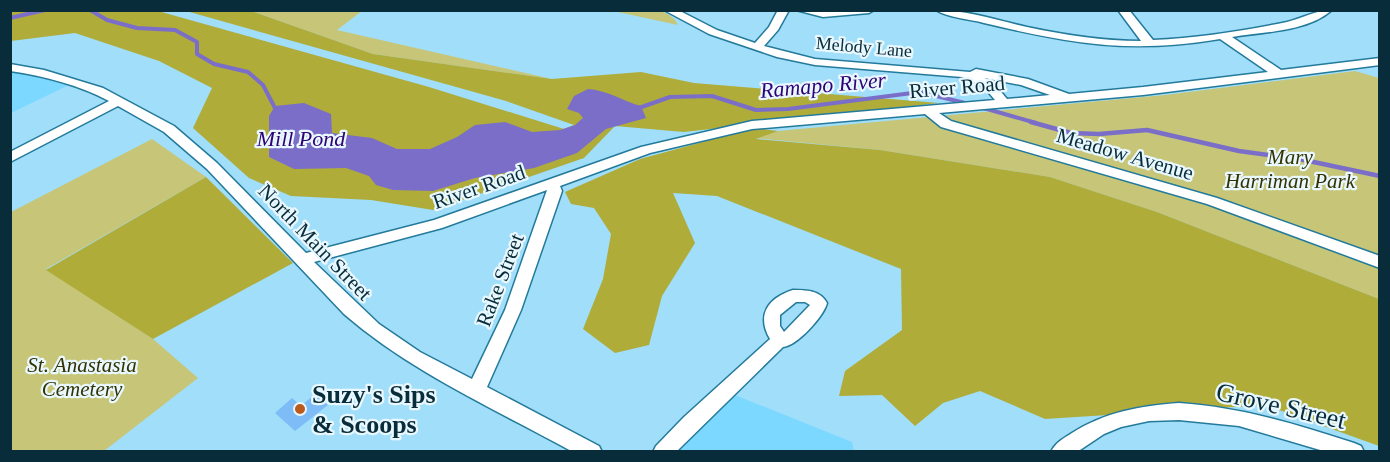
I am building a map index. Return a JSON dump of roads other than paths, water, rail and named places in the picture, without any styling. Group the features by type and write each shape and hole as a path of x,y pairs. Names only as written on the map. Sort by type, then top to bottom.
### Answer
{"street":[{"name":"Melody Lane","path":"669,10 713,32 756,48 815,62 964,74 988,84 1005,104"},
{"path":"756,48 774,28 784,10"},
{"path":"801,10 823,14 869,10"},
{"path":"941,10 1085,41 1150,44 1176,43 1292,24 1315,17 1327,10"},
{"path":"1123,10 1150,44"},
{"path":"1223,36 1279,74"},
{"name":"River Road","path":"304,260 322,253 437,224 646,150 711,133 762,124 1069,98 1380,61"},
{"name":"North Main Street","path":"10,67 75,82 119,100 169,129 212,166 373,329 414,357 592,452"},
{"path":"964,74 980,73 1013,80 1051,90 1069,98"},
{"path":"10,158 119,100"},
{"name":"Meadow Avenue","path":"936,110 946,124 1272,220 1380,262"},
{"name":"Rake Street","path":"477,389 513,310 555,191 552,184"},
{"path":"663,452 683,429 750,370 780,340"},
{"name":"Grove Street","path":"1061,452 1090,432 1121,419 1160,412 1222,415 1297,432 1354,452"}],"water":[{"name":"Mill Pond","path":"588,89 602,91 641,106 646,118 606,129 577,153 534,168 475,178 433,191 393,190 376,185 369,176 346,168 294,169 269,157 269,116 275,106 304,103 331,114 332,133 372,138 397,149 430,149 457,137 475,125 505,122 532,132 560,130 575,125 583,118 579,113 567,109 574,96"}],"waterway":[{"name":"Ramapo River","path":"10,18 45,10"},
{"name":"Ramapo River","path":"90,10 107,20 137,28 175,30 197,42 197,54 214,64 248,72 263,85 276,110"},
{"name":"Ramapo River","path":"636,109 670,97 712,96 756,110 788,109 920,92 969,104"},
{"name":"Ramapo River","path":"980,107 1036,123"},
{"name":"Ramapo River","path":"1031,122 1071,133 1099,134 1147,130 1239,151 1304,160 1380,176"}],"place":[{"name":"Suzy's Sips & Scoops","path":"300,409"}],"park label":[{"name":"Mary Harriman Park","path":"1290,169"},
{"name":"St. Anastasia Cemetery","path":"82,377"}]}
